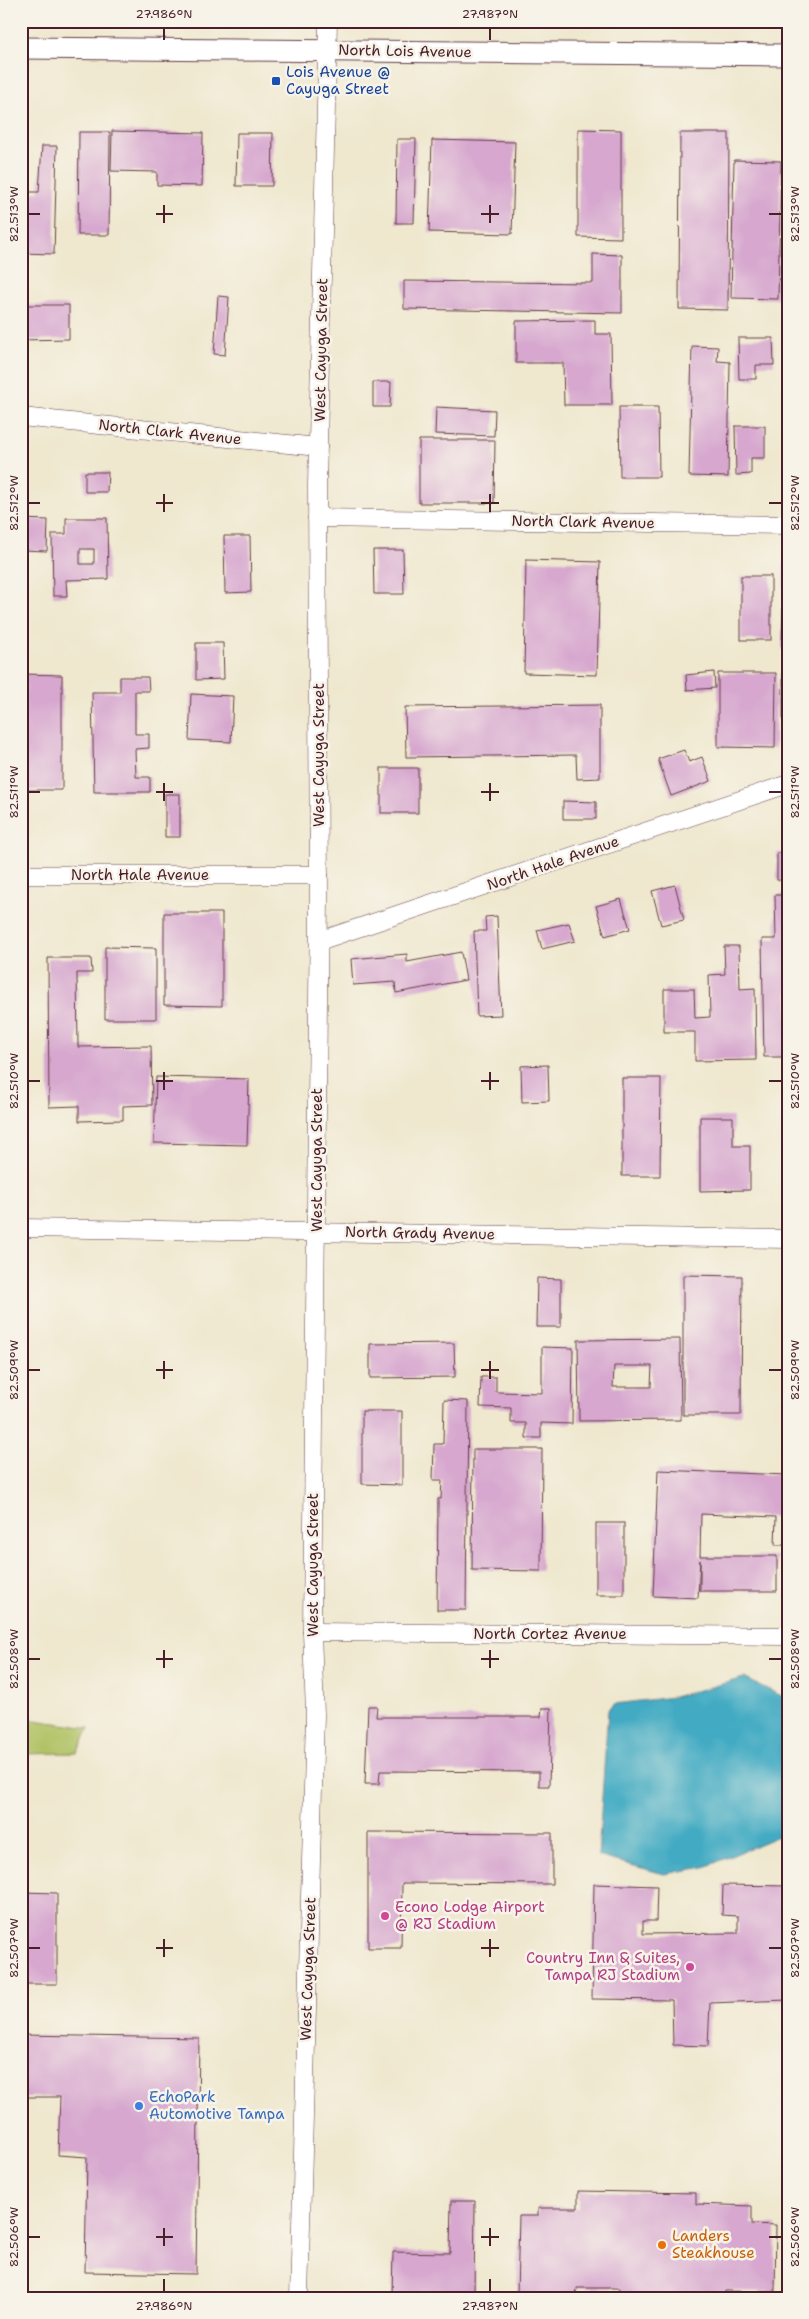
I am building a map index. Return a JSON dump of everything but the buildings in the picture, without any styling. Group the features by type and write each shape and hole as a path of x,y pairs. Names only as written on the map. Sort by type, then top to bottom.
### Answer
{"street":[{"name":"West Cayuga Street","path":"299,2298 315,1715 312,1632 319,941 317,518 328,21"},
{"name":"North Lois Avenue","path":"21,48 788,56"},
{"name":"North Clark Avenue","path":"21,417 318,447"},
{"name":"North Clark Avenue","path":"317,518 788,525"},
{"name":"North Hale Avenue","path":"319,941 788,784"},
{"name":"North Hale Avenue","path":"21,875 319,875"},
{"name":"North Grady Avenue","path":"21,1228 788,1239"},
{"name":"North Cortez Avenue","path":"312,1632 788,1636"}],"green space":[{"path":"21,1718 89,1728 77,1753 21,1754"}],"water":[{"path":"744,1678 788,1699 788,1832 705,1867 664,1874 598,1856 608,1710 614,1704 673,1697"}],"place":[{"name":"Lois Avenue @ Cayuga Street","path":"276,81"},
{"name":"Econo Lodge Airport @ RJ Stadium","path":"385,1916"},
{"name":"Country Inn & Suites, Tampa RJ Stadium","path":"690,1967"},
{"name":"EchoPark Automotive Tampa","path":"139,2106"},
{"name":"Landers Steakhouse","path":"662,2245"}]}
